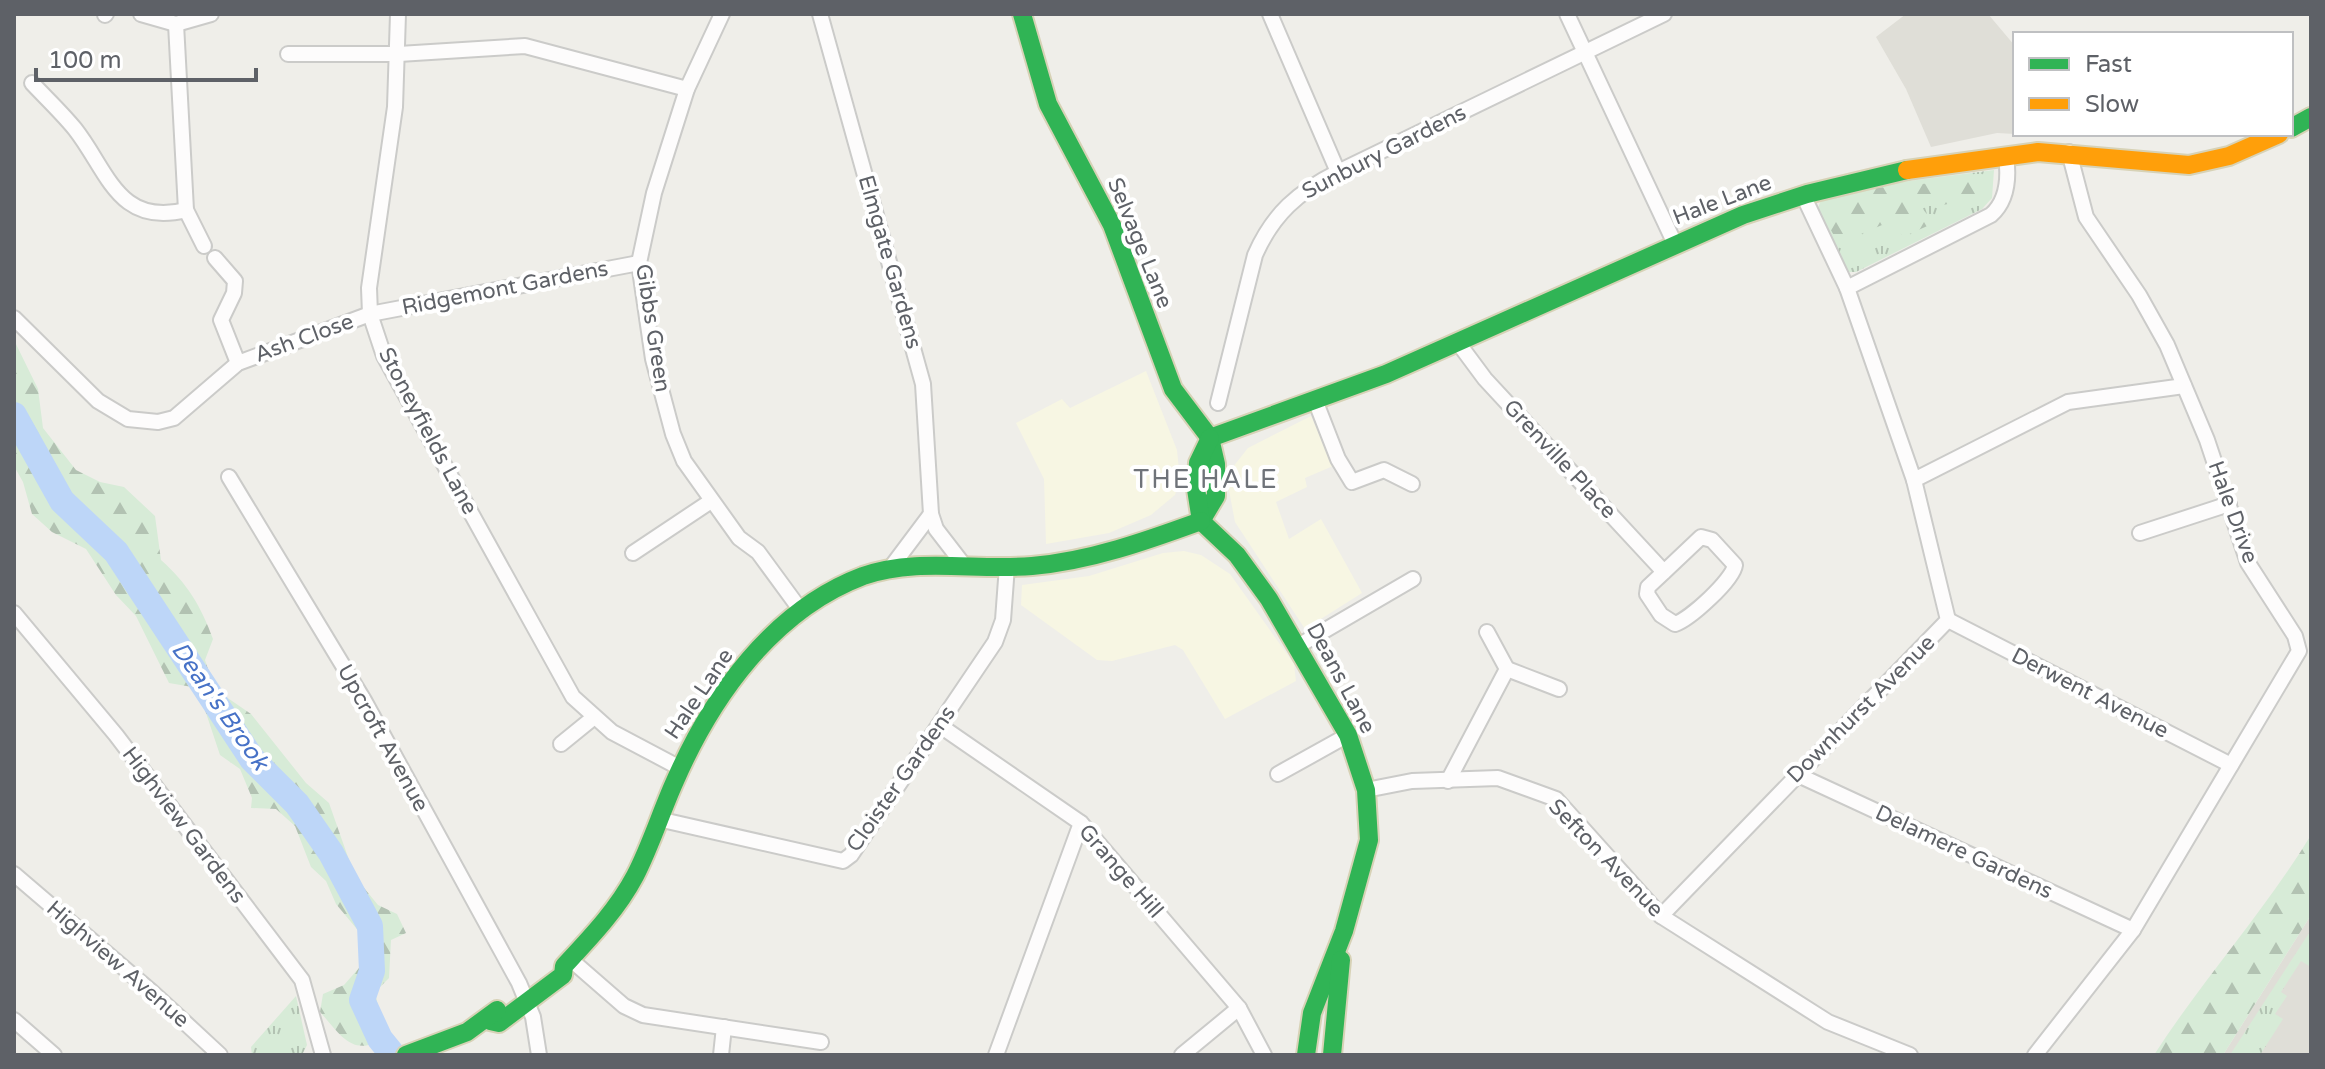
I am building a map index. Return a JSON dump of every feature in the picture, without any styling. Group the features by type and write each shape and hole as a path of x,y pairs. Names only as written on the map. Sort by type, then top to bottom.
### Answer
{"main road":[{"name":"Selvage Lane","path":"1022,14 1048,104 1112,225 1173,389 1210,438"},
{"path":"2293,127 2311,117"},
{"name":"Hale Lane","path":"1210,438 1263,423 1459,344 1675,244 1803,195 1869,179 2006,156 2069,152 2178,166 2234,153 2274,136"},
{"path":"1201,521 1196,489 1198,463 1210,438"},
{"name":"Hale Lane","path":"406,1055 455,1038 490,1021 499,1023 526,998 563,975 567,963 624,895 637,874 680,768 725,690 772,636 802,612 862,577 889,570 1084,560 1201,521"},
{"name":"Deans Lane","path":"1201,521 1237,555 1298,646 1348,735 1366,790 1369,840 1344,931 1312,1013 1306,1055"},
{"name":"Deans Lane","path":"1332,1055 1344,931"}],"street":[{"path":"141,14 176,24 211,14"},
{"name":"Stoneyfields Lane","path":"398,14 395,107 369,288 370,314 384,356 573,697 612,732 680,768"},
{"name":"Gibbs Green","path":"722,14 687,89 654,193 639,263 653,359 673,434 684,461 739,538 758,552 802,612"},
{"name":"Elmgate Gardens","path":"820,14 920,370 931,514 936,529 963,564"},
{"path":"1270,14 1338,172"},
{"path":"1567,14 1675,244"},
{"name":"Sunbury Gardens","path":"1218,403 1255,255 1265,232 1291,200 1338,172 1664,14"},
{"path":"176,24 186,210 204,246"},
{"path":"288,54 399,54 525,46 687,89"},
{"path":"32,83 76,130 100,173 132,205 158,215 186,210"},
{"name":"Hale Drive","path":"2035,1055 2133,930 2231,765 2305,652 2248,563 2184,386 2139,295 2086,217 2069,152"},
{"path":"1847,288 1991,215 2003,198 2008,175 2006,156"},
{"name":"Downhurst Avenue","path":"1661,916 1948,620 1914,480 1847,288 1803,195"},
{"name":"Ash Close","path":"215,258 235,281 234,293 221,320 238,363"},
{"name":"Ridgemont Gardens","path":"370,314 639,263"},
{"name":"Ash Close","path":"14,318 98,401 128,419 142,423 174,418 238,363 370,314"},
{"name":"Grenville Place","path":"1459,344 1485,379 1664,572"},
{"path":"1914,480 2068,402 2184,386"},
{"path":"1315,400 1338,459 1352,482 1384,470 1412,484"},
{"name":"Upcroft Avenue","path":"229,477 365,702 526,998 539,1055"},
{"path":"633,553 711,501"},
{"path":"2140,533 2229,504"},
{"path":"889,570 931,514"},
{"path":"1701,537 1712,540 1735,565 1732,576 1689,617 1675,624 1661,615 1647,594 1648,587 1664,572 1701,537"},
{"name":"Cloister Gardens","path":"658,819 843,861 851,855 995,642 1003,620 1007,566"},
{"path":"1298,646 1413,579"},
{"name":"Highview Gardens","path":"14,613 116,735 302,980 323,1055"},
{"name":"Derwent Avenue","path":"1948,620 2231,765"},
{"path":"1487,632 1507,669 1559,689"},
{"path":"1448,781 1507,669"},
{"path":"561,744 593,718"},
{"name":"Grange Hill","path":"939,725 1081,823 1239,1008 1264,1055"},
{"path":"1278,774 1348,735"},
{"name":"Delamere Gardens","path":"1796,774 2133,930"},
{"name":"Sefton Avenue","path":"1366,790 1412,781 1498,778 1556,799 1661,916 1828,1022 1910,1055"},
{"path":"996,1055 1081,823"},
{"name":"Highview Avenue","path":"14,874 152,992 220,1055"},
{"path":"567,963 633,1011 821,1042"},
{"path":"1182,1055 1239,1008"},
{"path":"14,1020 54,1055"},
{"path":"721,1055 724,1027"}],"shaded area":[{"path":"1906,14 1988,14 2013,44 2013,134 1997,133 1931,147 1906,89 1876,37"},
{"path":"1146,371 1177,450 1180,480 1175,495 1151,515 1109,533 1046,544 1044,479 1016,423 1062,399 1070,408"},
{"path":"1311,416 1333,466 1305,478 1307,487 1276,502 1289,539 1321,519 1362,593 1305,629 1235,522 1228,485 1229,472 1248,448"},
{"path":"1184,551 1201,555 1230,574 1294,664 1296,681 1225,719 1183,650 1175,645 1112,661 1097,660 1021,605 1022,585 1089,576 1163,553"},
{"path":"2311,915 2311,1055 2223,1055"}],"green space":[{"path":"1994,170 1992,198 1982,209 1856,272 1847,272 1817,210 1822,198 1878,185"},
{"path":"1967,180 1983,184 1976,198 1943,205 1929,199 1918,203 1934,223 1905,236 1882,225 1854,237 1843,252 1821,212 1825,200 1876,188"},
{"path":"14,340 38,389 43,428 76,470 100,482 124,487 155,516 161,560 192,596 213,639 205,660 210,675 192,687 169,683 136,616 116,595 86,549 52,532 32,514 23,482 14,466"},
{"path":"219,692 251,714 306,783 329,803 355,877 378,905 397,914 406,933 391,940 389,978 375,992 385,1039 364,1046 355,1045 341,1036 320,1012 323,994 344,985 365,961 366,940 336,904 326,881 311,867 295,826 276,809 251,808 252,798 240,769 220,755 203,704"},
{"path":"2311,835 2311,915 2223,1055 2154,1055 2274,891"},
{"path":"2311,930 2311,967 2301,961 2281,992 2287,996 2275,1014 2283,1019 2260,1055 2230,1055"},
{"path":"296,996 307,1045 302,1055 252,1055 251,1047"}],"waterway":[{"name":"Dean's Brook","path":"14,415 62,501 116,552 252,759 297,804 331,853 370,926 372,971 362,1000 380,1039 393,1055"}],"traffic: fast":[{"path":"1022,14 1048,104 1112,225 1173,389 1210,438 1216,464 1216,496 1201,521"},
{"path":"2293,127 2311,117"},
{"path":"1210,438 1386,374 1743,215 1807,194 1907,170"},
{"path":"1210,438 1198,463 1196,489 1201,521 1237,555 1269,599 1348,735 1366,790 1369,840 1344,931 1312,1013 1306,1055"},
{"path":"490,1021 499,1023 563,975 564,966 611,912 635,876 675,781 707,718 749,659 801,610 831,591 883,570 925,566 1032,566 1075,560 1201,521"},
{"path":"1332,1055 1341,960"},
{"path":"406,1055 467,1032 497,1010"}],"traffic: slow":[{"path":"1907,170 2038,152 2189,165 2229,156 2274,136"}],"district":[{"name":"THE HALE","path":"1206,479"}]}
